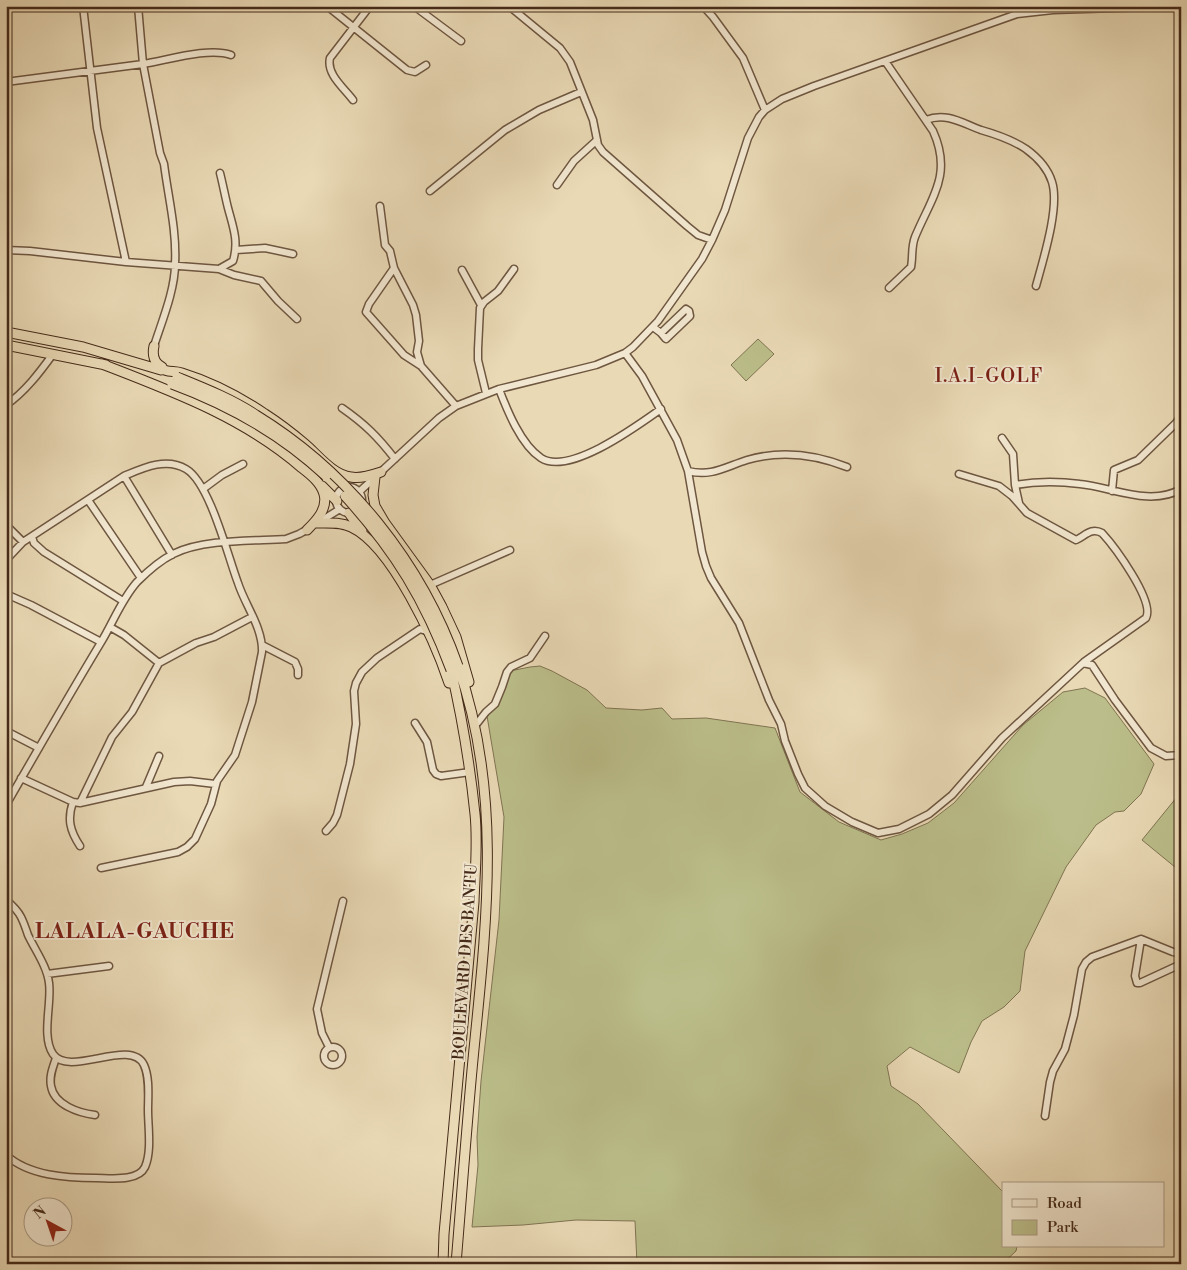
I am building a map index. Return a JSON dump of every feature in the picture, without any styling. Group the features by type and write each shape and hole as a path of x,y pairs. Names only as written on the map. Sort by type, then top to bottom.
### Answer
{"highway":[{"path":"6,332 83,347 161,368 176,378 216,393 258,416 304,450 338,480 378,523 412,569 441,623 455,668"},
{"path":"6,345 176,378 221,389 289,430 330,466 385,523 430,585 450,626 464,663 473,696 475,726"},
{"path":"154,346 153,354 161,368"},
{"path":"102,364 166,389 241,425 282,452 320,484 368,538 405,588 429,632 443,665 463,731"},
{"path":"330,466 353,478 378,474 373,489 373,500 385,523"},
{"path":"307,530 324,507 324,494 320,484"},
{"path":"320,521 348,525 368,538"},
{"name":"BOULEVARD DES BANTU","path":"455,668 465,685 475,726 487,804 488,846 486,931 467,1125 456,1264"},
{"name":"BOULEVARD DES BANTU","path":"443,1264 444,1234 474,902 475,815 455,668"}],"street":[{"path":"83,6 89,72 97,128 126,262"},
{"path":"138,6 143,64 160,154 164,164 176,265 154,346"},
{"path":"326,6 407,70 415,72 426,65"},
{"path":"353,100 336,79 328,64 330,58 370,6"},
{"path":"414,6 461,42"},
{"path":"509,6 560,48 570,62 593,120 597,140 603,152 693,230 712,240"},
{"path":"703,6 742,58 765,110"},
{"path":"1017,14 1018,6"},
{"path":"342,508 340,492 357,493 439,418 456,406 499,389 573,372 612,359 634,347 653,327 684,286 712,240 748,138 765,110 782,99 1017,14 1053,10 1180,6"},
{"path":"7,81 89,72 202,53 223,52 231,55"},
{"path":"885,61 926,120 938,141 940,155 939,185 915,238 911,250 910,267 889,288"},
{"path":"430,191 505,130 539,110 581,92"},
{"path":"926,120 934,117 945,117 994,134 1025,149 1045,167 1051,179 1054,192 1050,231 1036,286"},
{"path":"557,185 574,161 597,140"},
{"path":"219,269 233,261 236,250 233,221 220,173"},
{"path":"380,206 385,246 390,251 394,268 416,315 419,341 417,352 421,366"},
{"path":"236,250 265,248 293,254"},
{"path":"6,250 219,269 261,281 297,319"},
{"path":"394,268 369,304 366,312 404,355 421,366 456,406"},
{"path":"481,305 498,292 514,269"},
{"path":"462,270 481,305 478,360 486,393"},
{"path":"653,327 666,339 690,316 690,311 686,309 661,333"},
{"path":"625,353 642,376 677,440 688,471 706,566 711,578 739,623 780,724 784,741 805,788 812,796 839,816 878,833 888,832 928,814 952,795 1002,738 1083,663 1146,618 1148,614 1148,607 1131,572 1098,530 1091,531 1076,540 1027,513 999,486 959,474"},
{"path":"6,405 32,382 53,354"},
{"path":"499,389 510,415 525,441 541,458 554,462 573,460 586,454 633,428 661,409"},
{"path":"342,408 361,421 376,435 395,459"},
{"path":"1112,491 1114,470 1138,460 1181,416"},
{"path":"1002,438 1013,454 1015,485 1019,504"},
{"path":"688,471 701,474 715,472 750,459 789,454 828,460 847,467"},
{"path":"6,560 24,542 124,476 160,464 178,466 188,470 195,476 203,489 226,543 238,584 256,625 262,645 252,702 243,734 235,755 215,784 211,804 195,839 178,852 101,868"},
{"path":"203,489 222,475 243,464"},
{"path":"124,476 172,555"},
{"path":"1015,485 1041,481 1082,484 1112,491 1155,497 1174,493 1181,489"},
{"path":"6,805 110,627 123,601 142,578 158,563 193,547 286,539 307,530 342,508 358,510 362,504 357,493"},
{"path":"88,500 142,578"},
{"path":"6,525 24,542"},
{"path":"32,537 34,543 44,552 123,601"},
{"path":"430,585 510,550"},
{"path":"6,594 101,642"},
{"path":"80,846 72,833 69,821 76,803 112,737 132,712 159,663 196,643 214,637 252,617"},
{"path":"110,627 124,635 159,663"},
{"path":"326,831 333,823 337,814 350,764 356,724 354,691 359,677 377,658 412,634 420,629 429,632"},
{"path":"475,726 495,704 507,672 511,667 527,660 544,636"},
{"path":"262,645 295,662 298,675"},
{"path":"1083,663 1092,665 1115,700 1151,748 1166,756 1181,755"},
{"path":"415,723 427,742 433,770 436,774 441,776 470,772"},
{"path":"6,731 39,748"},
{"path":"146,787 159,756"},
{"path":"22,778 76,803 184,780 215,784"},
{"path":"6,900 21,917 47,974 50,994 48,1038 52,1053 56,1058 63,1061 74,1062 112,1055 127,1055 143,1062 146,1068 148,1086 147,1161 143,1170 134,1176 121,1178 66,1176 28,1168 14,1163 6,1155"},
{"path":"329,1047 322,1033 317,1009 343,901"},
{"path":"1141,939 1135,976 1137,983 1181,964"},
{"path":"1045,1116 1050,1082 1053,1071 1065,1049 1074,1015 1082,969 1086,962 1092,957 1141,939 1181,954"},
{"path":"47,974 109,966"},
{"path":"56,1058 50,1081 55,1096 73,1109 95,1116"}],"green space":[{"path":"758,339 774,354 746,381 731,365"},
{"path":"540,666 552,671 587,690 606,708 642,710 662,708 672,719 706,718 775,728 800,792 839,822 881,840 902,834 928,823 954,803 1023,725 1063,692 1085,688 1105,698 1154,764 1141,794 1124,811 1115,812 1096,825 1066,867 1025,951 1020,991 1004,1007 982,1021 971,1042 959,1073 910,1047 887,1066 891,1086 918,1104 1002,1191 1002,1248 1017,1248 1016,1251 1002,1264 637,1264 635,1221 576,1220 472,1227 478,1165 477,1137 481,1081 499,920 504,817 487,716 504,690 510,671"},
{"path":"1181,792 1181,872 1142,840"}],"district":[{"name":"I.A.I-GOLF","path":"989,376"},
{"name":"LALALA-GAUCHE","path":"135,932"}]}
